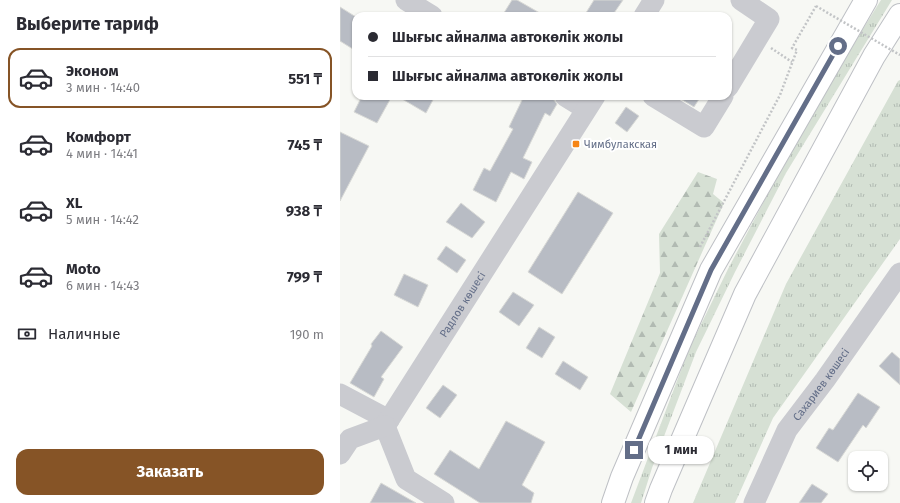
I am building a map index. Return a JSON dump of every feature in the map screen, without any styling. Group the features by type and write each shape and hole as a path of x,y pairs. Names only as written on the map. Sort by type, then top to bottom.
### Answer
{"main road":[{"path":"613,503 622,477 711,270 866,0"},
{"path":"656,503 745,294 874,56 900,15"}],"street":[{"path":"406,0 426,12"},
{"path":"646,12 654,0"},
{"path":"732,80 769,19 741,0"},
{"path":"579,100 590,103"},
{"path":"660,100 704,127 721,100"},
{"name":"Радлов көшесі","path":"387,423 590,103"},
{"name":"Сахариев көшесі","path":"754,503 787,430 825,380 900,273"},
{"path":"340,394 387,423 406,479 419,497 444,503"},
{"path":"340,454 350,439 387,423"}],"path":[{"path":"798,39 816,6 900,55"},
{"path":"757,38 792,62"}],"green space":[{"path":"881,0 892,0 786,173 696,352 652,468 641,503 631,503 689,349 728,269 780,171"},
{"path":"900,80 900,239 773,418 735,503 693,503 786,284 898,81"},
{"path":"698,172 717,179 713,194 724,203 631,412 610,394 660,273 659,234"}],"building":[{"path":"512,0 517,0 538,12 504,12"},
{"path":"594,0 623,0 615,12 586,12"},
{"path":"340,7 352,14 352,48 340,41"},
{"path":"360,100 390,100 377,123 354,112"},
{"path":"404,100 433,100 426,113"},
{"path":"522,100 554,100 557,104 550,116 545,113 523,158 532,162 524,179 511,172 496,202 473,190 484,168 490,171 513,129 509,127"},
{"path":"683,100 698,100 694,107"},
{"path":"626,107 639,116 627,132 615,123"},
{"path":"340,132 369,146 340,201"},
{"path":"578,192 613,213 562,294 528,272"},
{"path":"461,203 485,222 472,238 446,222"},
{"path":"446,246 466,260 457,273 437,259"},
{"path":"404,274 428,285 418,307 394,295"},
{"path":"513,292 534,305 519,326 499,312"},
{"path":"539,327 555,337 542,358 526,348"},
{"path":"381,331 403,347 381,377 384,379 374,397 350,383 372,346 371,344"},
{"path":"892,352 900,359 900,385 879,366"},
{"path":"563,361 588,377 580,390 555,374"},
{"path":"443,385 457,395 440,418 426,408"},
{"path":"858,393 880,407 866,428 863,425 838,462 816,448 829,428 833,430"},
{"path":"506,421 545,442 522,485 534,493 531,503 480,503 434,474 450,450 479,469"},
{"path":"381,483 416,503 370,503"},
{"path":"812,484 828,494 821,503 799,503"}],"place":[{"name":"Чимбулакская","path":"576,144"}],"route":[{"path":"634,450 711,270 838,46"}]}
